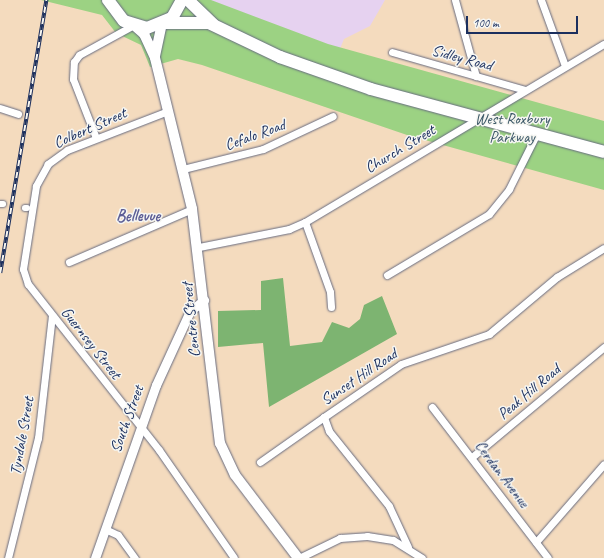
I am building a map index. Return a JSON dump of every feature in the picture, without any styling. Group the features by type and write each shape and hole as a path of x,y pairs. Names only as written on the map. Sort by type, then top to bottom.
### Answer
{"main road":[{"path":"108,0 117,15 134,26 186,20 213,24 288,60 371,89 604,152"},
{"path":"163,23 175,13 182,0"},
{"path":"188,0 213,24"},
{"name":"Centre Street","path":"155,58 163,23"},
{"name":"Centre Street","path":"134,26 144,34 155,58 192,209 199,247 204,300 223,451 237,478 298,558"}],"street":[{"path":"455,0 476,76"},
{"path":"541,0 565,66"},
{"path":"96,138 73,79 74,62 79,55 134,26"},
{"name":"Church Street","path":"199,247 288,229 305,222 604,44"},
{"name":"Sidley Road","path":"392,52 525,90"},
{"path":"0,108 18,114"},
{"name":"Colbert Street","path":"36,186 44,168 55,157 96,138 168,111"},
{"name":"Cefalo Road","path":"183,169 263,150 333,116"},
{"path":"387,275 489,214 509,188 537,133"},
{"name":"Guernsey Street","path":"36,186 23,269 28,284 140,429 159,450 234,558"},
{"path":"69,262 192,209"},
{"path":"305,222 328,285 331,307"},
{"name":"Sunset Hill Road","path":"408,547 389,506 329,431 324,417 401,364 489,334 557,277 604,248"},
{"name":"South Street","path":"96,558 140,429 190,311 204,300"},
{"name":"Tyndale Street","path":"8,558 38,438 52,316"},
{"name":"Peak Hill Road","path":"472,457 604,347"},
{"name":"Cerdan Avenue","path":"432,407 472,457 548,558"},
{"path":"260,462 324,417"},
{"path":"536,542 604,464"},
{"path":"105,529 118,535 135,558"},
{"path":"298,558 340,538 367,536 408,547 422,558"}],"shaded area":[{"path":"202,0 385,0 370,26 344,39 333,66"}],"green space":[{"name":"West Roxbury Parkway","path":"41,0 211,0 328,44 604,121 604,190 407,135 202,65 178,59 150,67 141,45 116,33 102,15"},
{"path":"283,278 290,346 322,342 332,322 349,328 360,319 364,305 382,296 397,334 269,407 263,343 218,347 218,311 261,310 261,281"}],"railway":[{"path":"0,273 46,0"}],"district":[{"name":"Bellevue","path":"138,216"}]}
